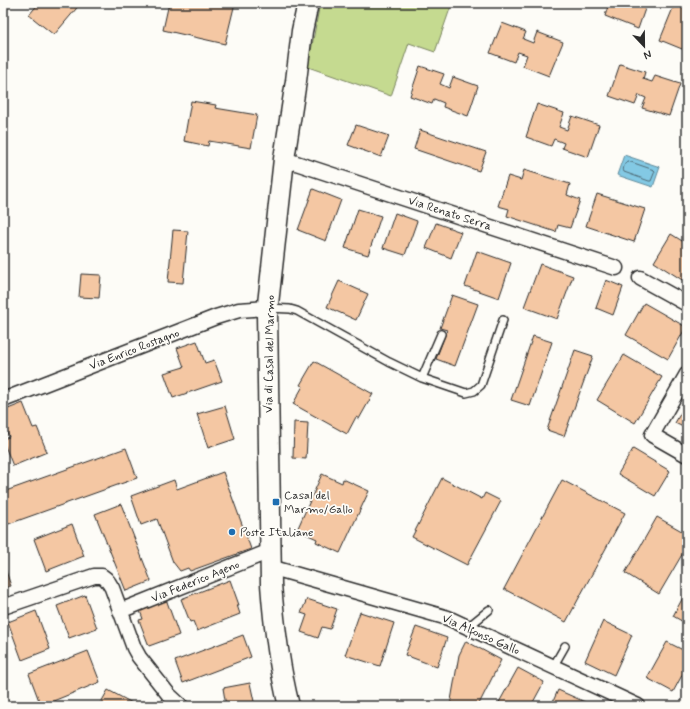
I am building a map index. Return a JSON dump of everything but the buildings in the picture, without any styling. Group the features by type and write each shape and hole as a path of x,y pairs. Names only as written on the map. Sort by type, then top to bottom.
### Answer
{"main road":[{"name":"Via di Casal del Marmo","path":"289,706 277,647 272,606 270,559 267,308 284,159 302,31 308,3"}],"street":[{"name":"Via Renato Serra","path":"284,159 616,268"},
{"path":"640,278 687,304"},
{"name":"Via Enrico Rostagno","path":"3,400 226,314 246,309 267,308"},
{"path":"687,374 652,435 687,455"},
{"name":"Via Federico Ageno","path":"120,611 270,559"},
{"name":"Via Alfonso Gallo","path":"270,559 448,618 638,706"},
{"path":"3,608 99,575 106,579 112,588 134,648 139,657 169,695 180,706"}],"lane":[{"path":"267,308 290,309 422,378 466,393 474,391 481,385 502,320"},
{"path":"422,378 441,334"},
{"path":"468,627 490,610"},
{"path":"553,667 565,646"}],"green space":[{"path":"320,3 452,3 435,52 409,43 391,96 308,67"}],"water":[{"path":"624,155 660,167 653,187 617,175"}],"place":[{"name":"Casal del Marmo/Gallo","path":"276,502"},
{"name":"Poste Italiane","path":"232,532"}]}
